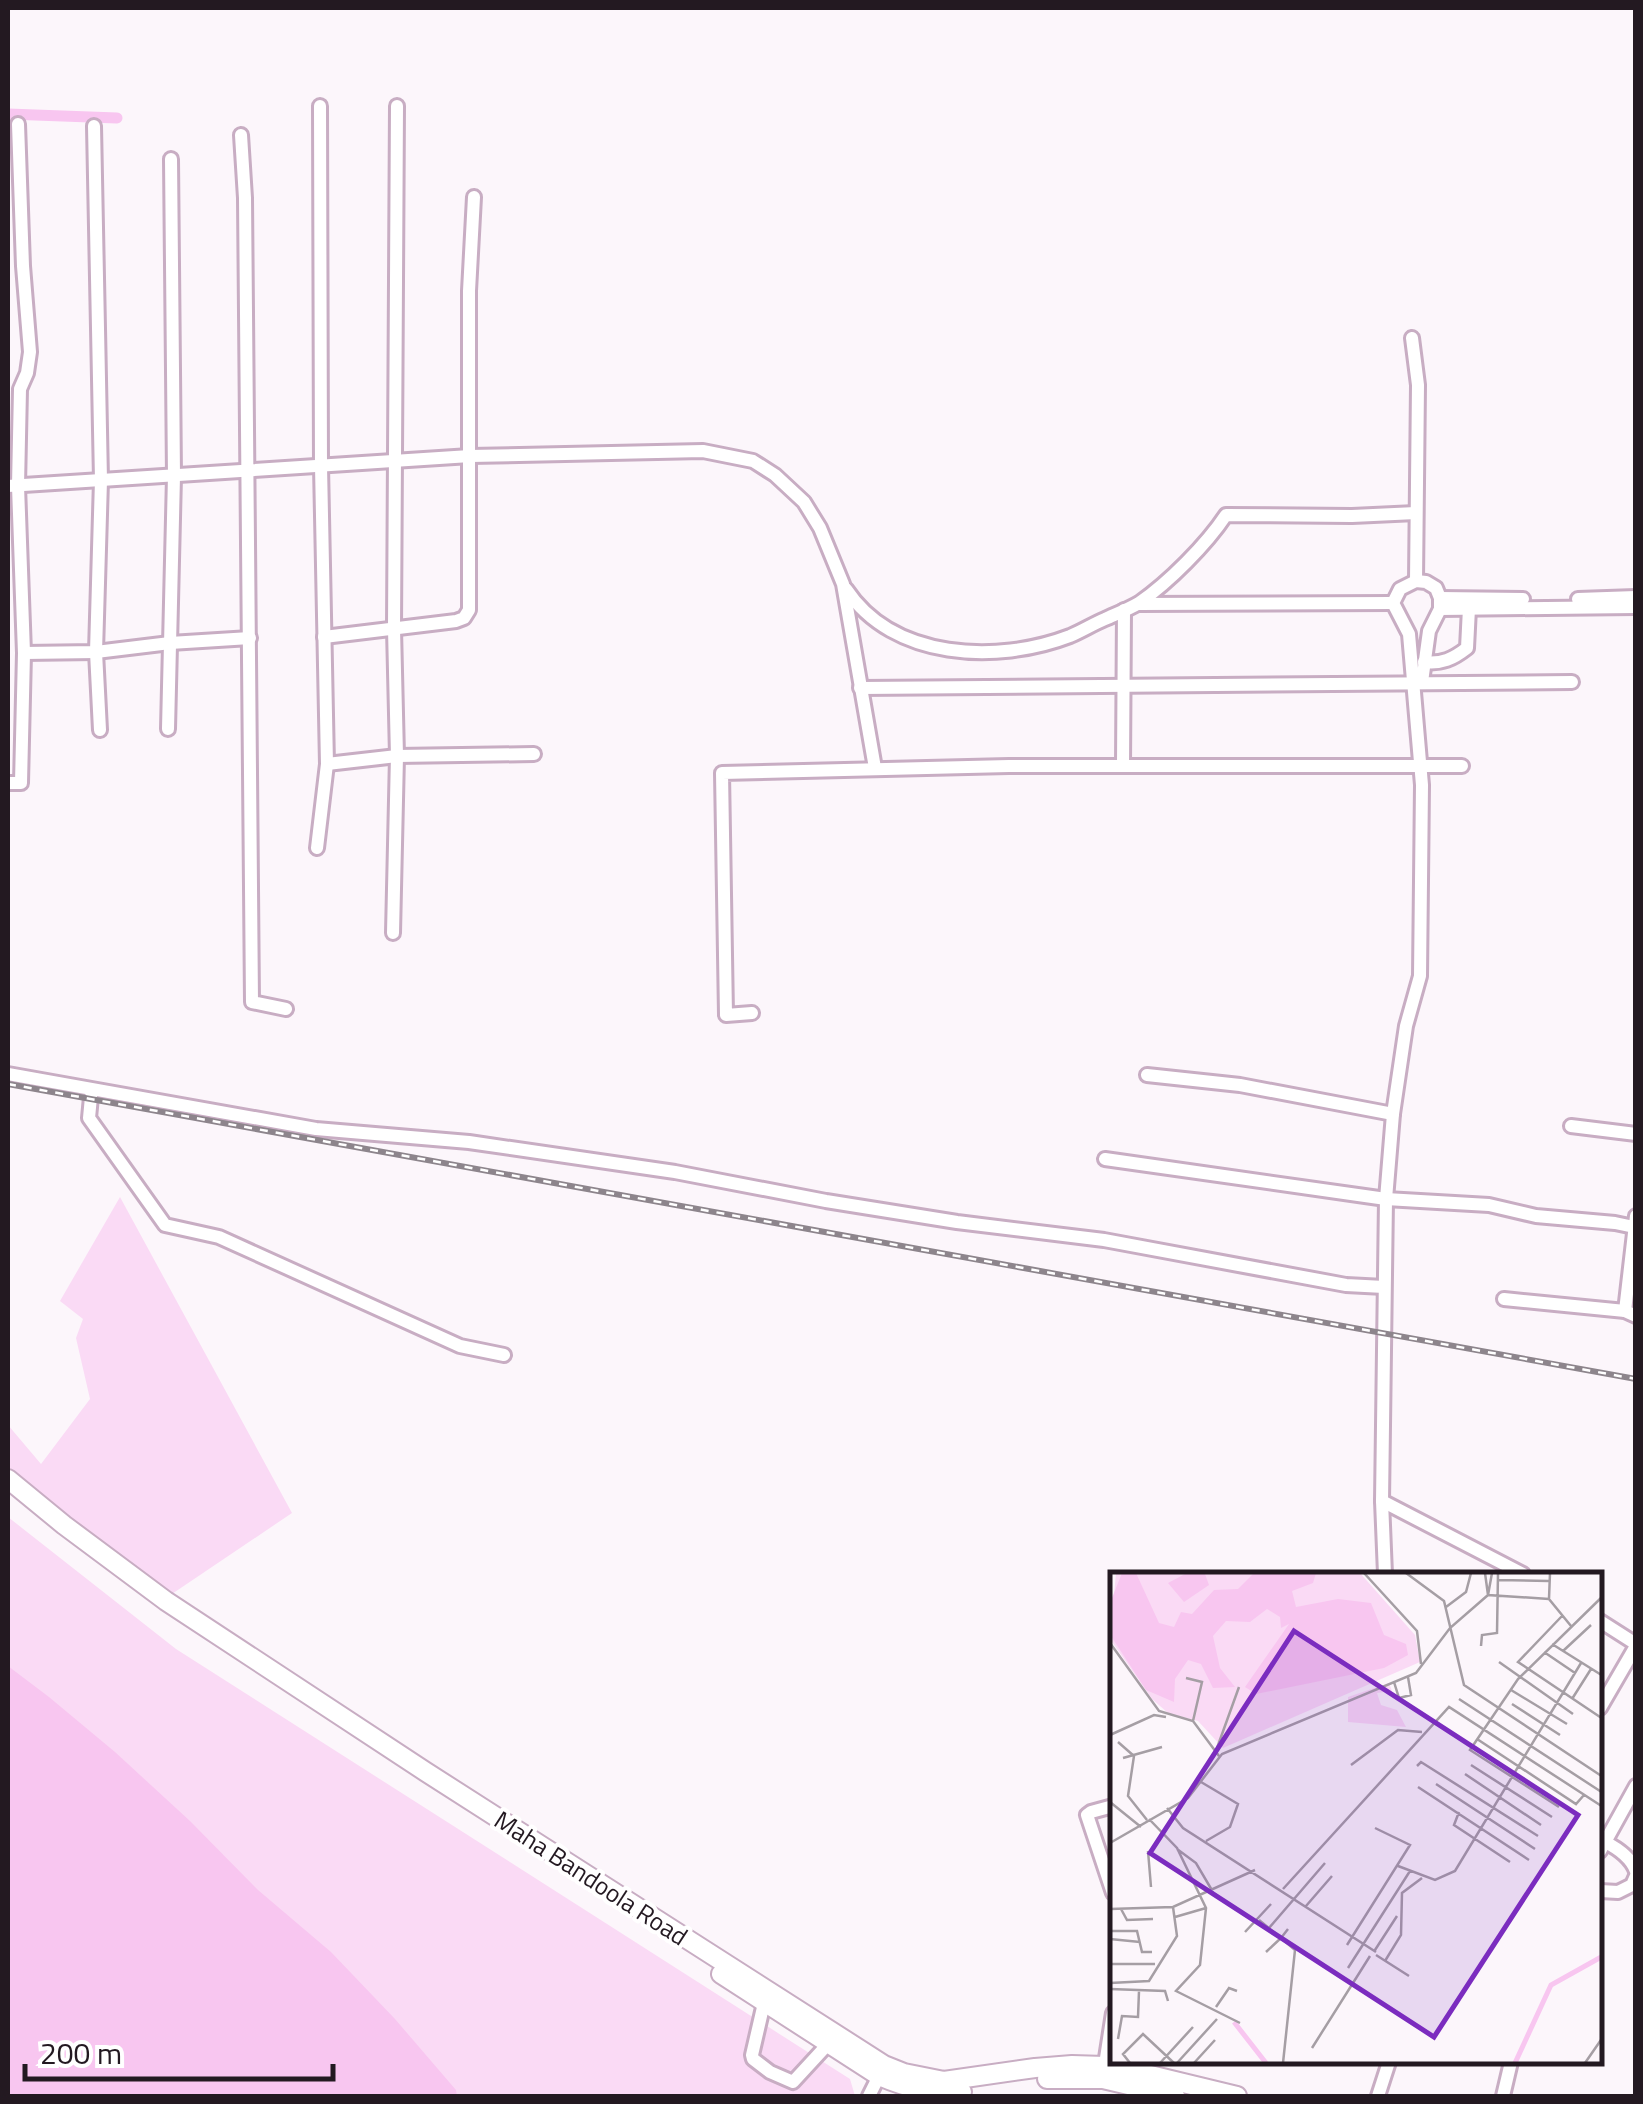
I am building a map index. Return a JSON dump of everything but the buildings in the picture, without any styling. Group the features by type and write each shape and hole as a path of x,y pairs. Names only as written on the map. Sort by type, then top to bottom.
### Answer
{"main road":[{"name":"Maha Bandoola Road","path":"8,1478 166,1601 903,2085 942,2093 1104,2072 1146,2074 1237,2096"},
{"name":"Maha Bandoola Road","path":"8,1494 116,1580 163,1612 828,2044 882,2070"},
{"name":"Maha Bandoola Road","path":"1104,2072 1175,2096"}],"street":[{"path":"317,848 327,764 320,106"},
{"path":"392,932 397,756 396,106"},
{"path":"8,783 21,783 24,653 13,486 20,390 28,373 30,352 14,191 18,124"},
{"path":"94,126 101,480 96,652 100,730"},
{"path":"240,135 245,198 252,1002 286,1009"},
{"path":"168,729 174,476 171,158"},
{"path":"324,636 456,621 469,610 469,291 474,197"},
{"path":"1412,338 1418,385 1416,580"},
{"path":"13,486 470,456 703,450 753,461 804,502 820,528 842,584 875,768"},
{"path":"842,584 856,604 886,627 933,647 1000,651 1070,636 1138,604 1210,538 1226,515 1416,513"},
{"path":"1392,603 1400,589 1416,580 1436,588 1440,604 1429,630 1418,683"},
{"path":"1440,604 1636,597"},
{"path":"1138,604 1392,603"},
{"path":"1385,1572 1382,1501 1386,1199 1406,1026 1420,976 1418,683 1409,634 1392,603"},
{"path":"1440,604 1468,608 1636,607"},
{"path":"1424,662 1454,658 1466,648 1468,608"},
{"path":"1123,766 1124,610"},
{"path":"24,653 96,652 170,642 250,638"},
{"path":"860,688 1572,682"},
{"path":"327,764 397,756 534,754"},
{"path":"752,1014 726,1014 722,773 875,768 1462,766"},
{"path":"8,1074 316,1129 469,1142 571,1156 957,1222 1104,1240 1346,1285 1384,1287"},
{"path":"1147,1076 1240,1085 1393,1114"},
{"path":"91,1097 89,1118 165,1224 218,1237 460,1346 504,1356"},
{"path":"1571,1126 1636,1134"},
{"path":"1105,1159 1386,1199 1490,1205 1536,1216 1635,1222 1630,1314 1504,1299"},
{"path":"1382,1501 1519,1572"},
{"path":"1603,1623 1636,1645 1603,1703"},
{"path":"1603,1892 1618,1892 1632,1885 1636,1874 1634,1866 1616,1847 1603,1846 1636,1786"},
{"path":"1110,1807 1088,1815 1110,1884"},
{"path":"764,2003 752,2059 770,2072 793,2082 828,2044"},
{"path":"1104,2072 1110,2033"},
{"path":"1378,2096 1389,2064"},
{"path":"1503,2096 1510,2064"},
{"path":"870,2096 882,2070"}],"shaded area":[{"path":"120,1197 292,1513 163,1600 8,1478 8,1425 41,1464 90,1399 76,1338 83,1319 60,1301"},
{"path":"8,1517 176,1649 850,2079 855,2096 8,2096"},
{"path":"8,1666 115,1752 258,1890 331,1952 395,2019 457,2096 8,2096"}],"waterway":[{"path":"8,114 117,118"}],"railway":[{"path":"8,1084 1636,1379"}]}
